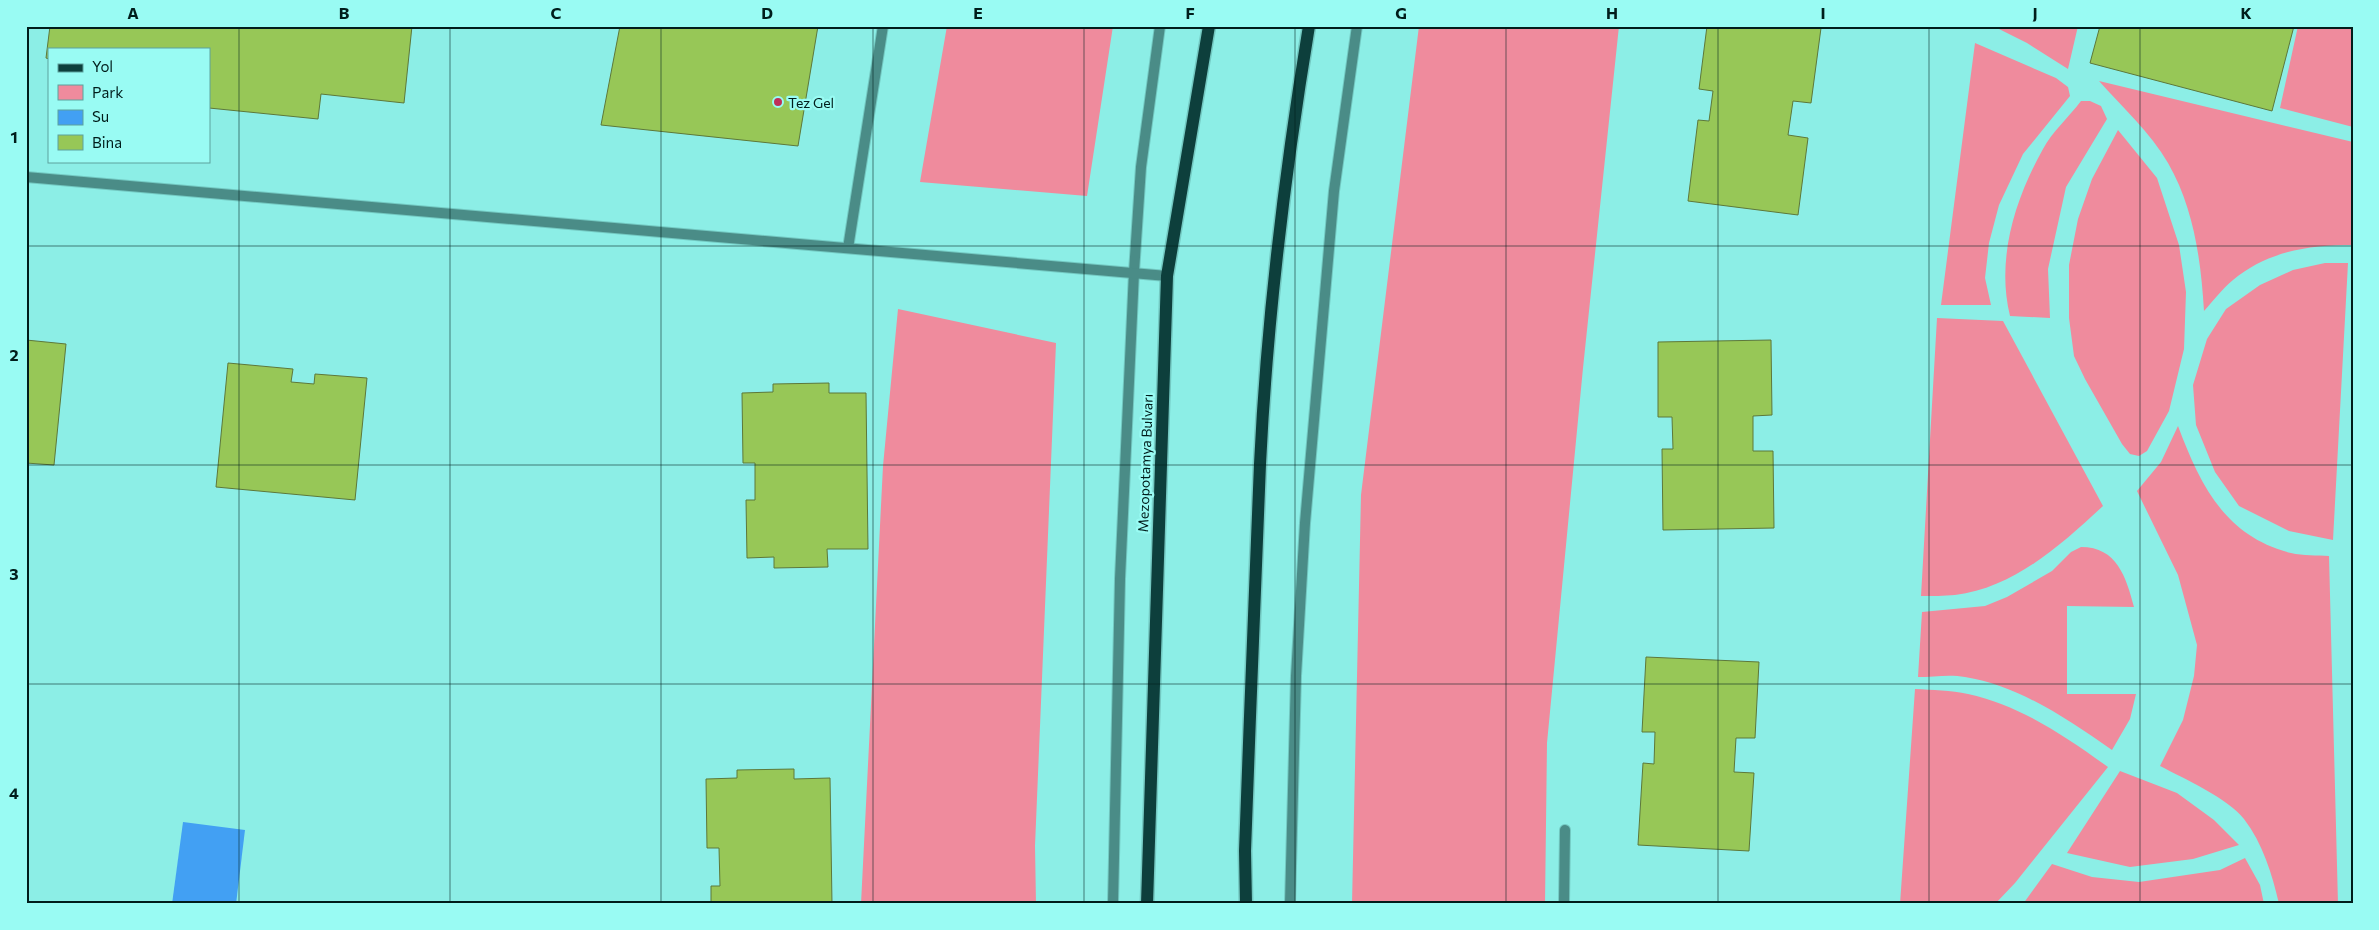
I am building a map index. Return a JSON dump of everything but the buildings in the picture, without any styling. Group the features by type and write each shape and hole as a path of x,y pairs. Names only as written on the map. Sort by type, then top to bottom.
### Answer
{"main road":[{"name":"Mezopotamya Bulvarı","path":"1147,904 1167,276 1209,26"},
{"path":"1246,904 1245,851 1266,382 1284,203 1309,26"}],"street":[{"path":"848,248 883,26"},
{"path":"1113,904 1120,579 1134,272 1141,167 1160,26"},
{"path":"1290,904 1296,676 1305,522 1334,191 1357,26"},
{"path":"26,177 1167,276"},
{"path":"1564,904 1565,830"}],"green space":[{"path":"947,26 1113,26 1087,196 920,182"},
{"path":"1419,26 1619,26 1583,368 1547,743 1545,904 1352,904 1361,495"},
{"path":"1993,26 2078,26 2068,69 2027,43"},
{"path":"2298,26 2353,26 2353,127 2280,108"},
{"path":"1975,43 2056,78 2068,87 2070,96 2023,154 1999,205 1989,243 1985,278 1991,305 1941,305"},
{"path":"2099,81 2353,142 2353,245 2305,248 2260,262 2233,280 2204,311 2195,235 2177,180 2153,141"},
{"path":"2081,101 2090,101 2101,106 2107,119 2066,187 2048,269 2050,318 2010,316 2006,295 2005,273 2007,251 2017,209 2033,168 2047,143"},
{"path":"2118,130 2157,178 2179,245 2186,292 2184,349 2169,411 2147,451 2139,456 2130,454 2122,444 2085,379 2074,356 2069,318 2069,265 2078,219 2092,179"},
{"path":"2325,263 2348,263 2333,540 2289,531 2239,506 2215,472 2196,425 2193,385 2207,339 2226,309 2260,285 2293,270"},
{"path":"898,309 1056,343 1035,846 1036,904 861,904 883,466"},
{"path":"1937,318 2003,321 2103,506 2054,549 2017,574 1977,591 1955,595 1921,596"},
{"path":"2178,426 2206,487 2232,521 2248,534 2268,545 2296,554 2329,556 2338,904 2279,904 2266,860 2244,819 2237,811 2217,797 2160,766 2183,720 2194,676 2197,645 2178,575 2137,491 2161,462"},
{"path":"2081,547 2093,548 2111,558 2123,575 2134,607 2067,606 2067,694 2136,694 2130,719 2112,750 2042,705 2005,688 1985,681 1959,676 1918,677 1922,612 1985,606 2007,597 2052,571 2071,552"},
{"path":"1915,689 1962,693 2006,706 2042,723 2108,767 2015,883 1995,904 1900,904"},
{"path":"2120,771 2177,793 2214,820 2239,845 2193,859 2130,867 2067,853"},
{"path":"2245,858 2260,885 2264,904 2023,904 2052,864 2092,877 2139,882 2220,870"}],"water":[{"path":"183,822 245,830 236,904 172,904"}],"place":[{"name":"Tez Gel","path":"778,102"}]}
